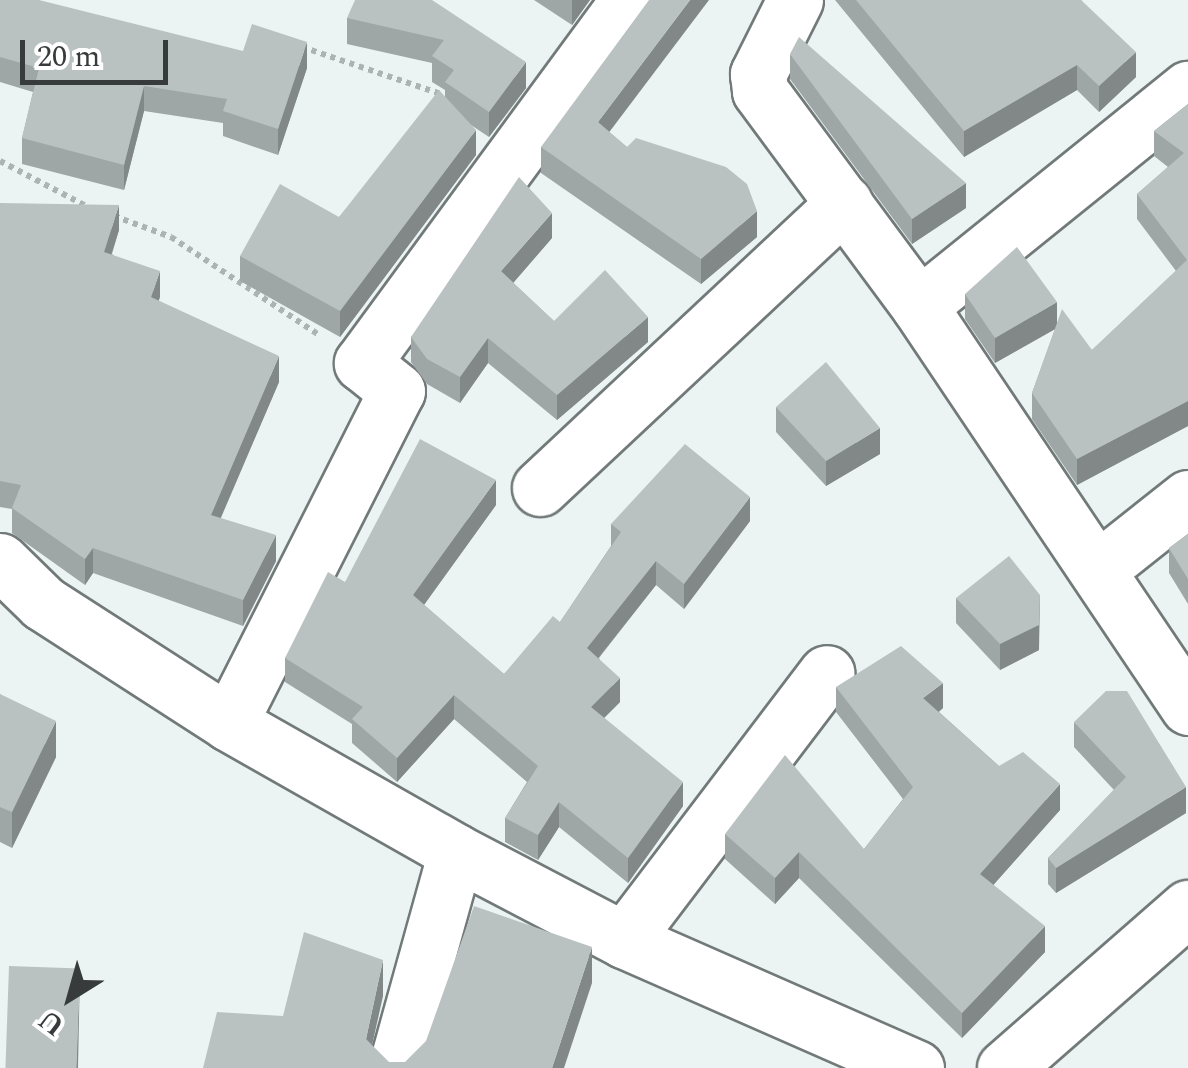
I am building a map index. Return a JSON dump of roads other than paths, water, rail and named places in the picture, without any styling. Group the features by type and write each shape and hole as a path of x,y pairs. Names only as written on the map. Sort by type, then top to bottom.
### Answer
{"street":[{"path":"228,723 396,391 362,363 630,0"},
{"path":"795,0 758,74 760,91 919,306 1188,706"},
{"path":"919,306 1188,89"},
{"path":"540,488 845,203"},
{"path":"1097,570 1188,498"},
{"path":"0,561 42,603 228,723 456,852 624,940 916,1068"},
{"path":"624,940 827,673"},
{"path":"396,1068 456,852"},
{"path":"1005,1068 1188,908"}]}
